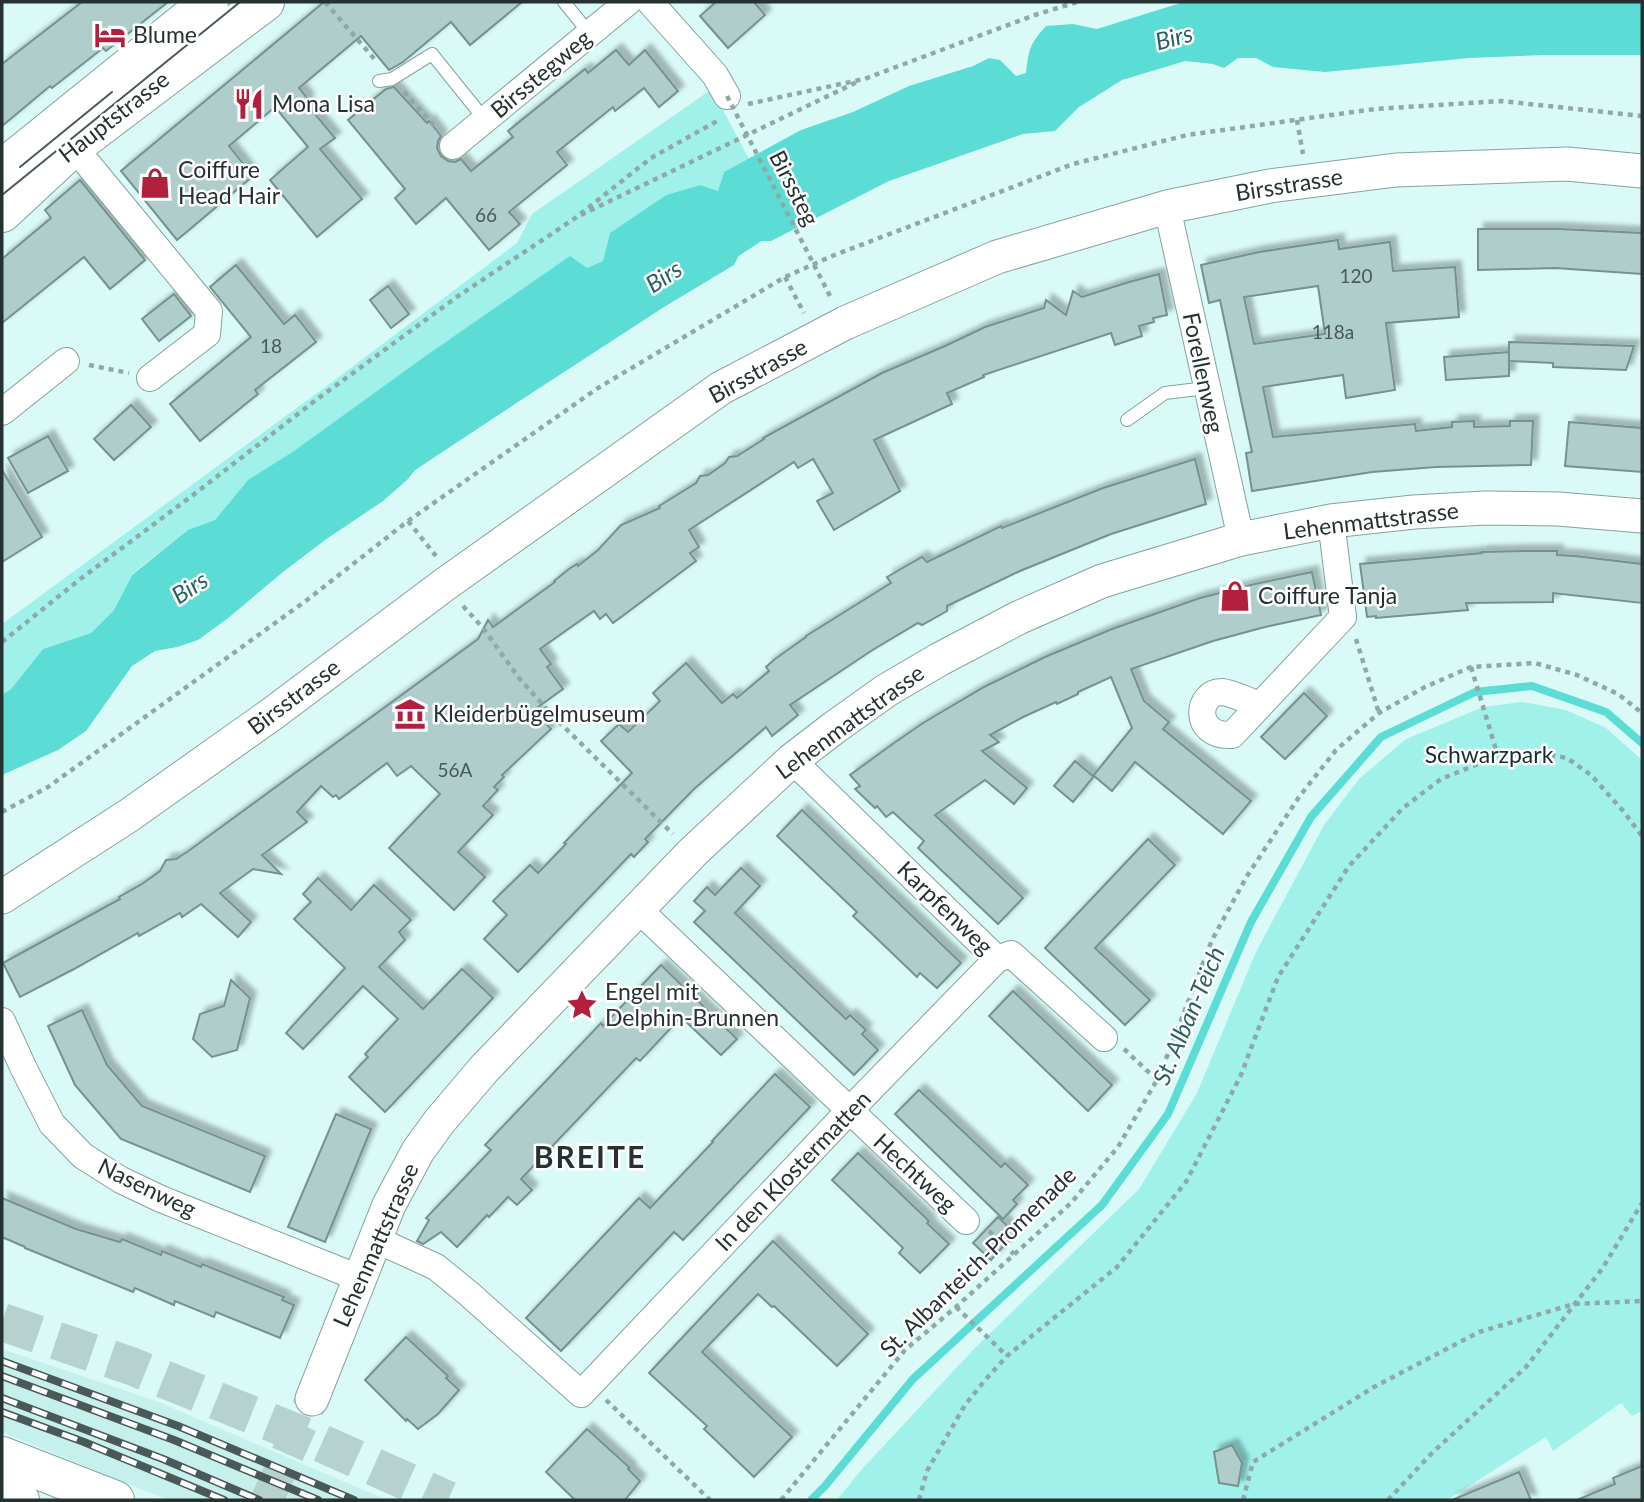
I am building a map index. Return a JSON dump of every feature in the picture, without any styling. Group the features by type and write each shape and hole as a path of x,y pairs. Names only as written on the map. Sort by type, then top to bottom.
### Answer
{"main road":[{"name":"Hauptstrasse","path":"2,213 65,136 208,2"},
{"name":"Hauptstrasse","path":"2,169 65,136 265,2"},
{"path":"2,1455 115,1500"}],"street":[{"name":"Birsstegweg","path":"453,146 628,2"},
{"path":"650,2 737,104"},
{"path":"65,136 209,310 207,334 150,377"},
{"name":"Birsstrasse","path":"2,897 128,816 272,714 444,585 721,388 845,323 997,257 1167,207 1270,186 1395,170 1567,164 1642,172"},
{"name":"Forellenweg","path":"1167,207 1241,539"},
{"path":"2,412 66,361"},
{"name":"Lehenmattstrasse","path":"312,1399 389,1205 418,1151 439,1122 484,1069 693,852 792,760 887,690 1018,618 1102,581 1241,539 1331,521 1414,512 1485,508 1558,509 1642,516"},
{"path":"1260,705 1343,617 1331,521"},
{"name":"Karpfenweg","path":"792,760 997,959 1011,954 1104,1038"},
{"name":"Hechtweg","path":"638,908 966,1221"},
{"name":"In den Klostermatten","path":"585,1390 997,959"},
{"name":"Nasenweg","path":"2,1021 52,1124 83,1156 121,1180 161,1199 359,1278"},
{"path":"375,1239 436,1267 585,1390"}],"lane":[{"path":"564,2 590,34"},
{"path":"379,80 392,79 432,54 485,120"},
{"path":"1128,420 1166,393 1206,388"}],"path":[{"path":"574,219 864,79 1077,2"},
{"path":"2,642 79,580 316,400 461,294 574,219 651,158 737,104 864,79"},
{"name":"Birssteg","path":"737,104 830,296"},
{"path":"1297,120 1304,159"},
{"path":"785,277 805,316"},
{"path":"66,361 150,377"},
{"path":"408,521 429,547"},
{"path":"444,585 483,628 519,678 553,716 622,786 693,852"},
{"path":"1343,617 1354,635 1379,713"},
{"name":"St. Albanteich-Promenade","path":"781,1500 905,1350 1071,1203 1118,1147 1157,1080 1212,940 1247,876 1299,797 1336,750 1379,713 1424,687 1471,667 1535,663 1577,675 1618,694 1642,713"},
{"path":"1471,667 1498,756"},
{"path":"919,1500 927,1471 965,1405 1007,1356 1117,1268 1186,1182 1241,1075 1278,977 1349,866 1403,808 1441,779 1498,756 1535,752 1567,758 1591,775 1642,836"},
{"path":"1133,1058 1157,1080"},
{"path":"1388,1500 1433,1451 1525,1367 1602,1269 1642,1203"},
{"name":"Hechtweg","path":"966,1221 975,1218 1014,1254"},
{"path":"1243,1500 1253,1462 1374,1387 1479,1332 1574,1304 1642,1301"},
{"path":"956,1307 1007,1356"},
{"path":"585,1390 710,1500"}],"shaded area":[{"path":"2,1349 156,1401 387,1500 168,1500 2,1432"}],"green space":[{"path":"712,89 749,159 724,172 718,191 699,185 666,195 610,233 603,261 587,268 248,480 215,520 188,530 132,574 114,610 91,633 43,649 11,689 2,695 2,624 517,243 532,214"},
{"name":"Schwarzpark","path":"1522,702 1566,710 1606,728 1642,760 1642,1411 1632,1416 1621,1403 1553,1451 1546,1437 1447,1500 837,1500 862,1469 974,1349 1139,1189 1197,1093 1256,952 1324,825 1359,779 1406,739 1483,707"}],"water":[{"path":"1184,2 1642,2 1642,55 1469,58 1325,72 1273,67 1256,58 1238,58 1224,68 1185,61 1122,80 1079,107 1055,131 1023,134 889,181 771,241 759,241 740,214 731,222 742,249 734,265 664,307 484,424 458,436 440,408 426,411 439,441 407,480 383,501 325,540 198,640 155,651 132,666 86,731 58,750 2,775 2,695 11,689 43,649 91,633 114,610 132,575 188,530 215,520 248,480 294,451 570,256 587,268 603,261 610,233 666,195 700,185 718,191 724,172 801,130 853,112 909,86 973,66 989,58 1000,60 1016,76 1026,73 1031,48 1046,26 1073,24 1097,29"}],"building":[{"path":"82,2 168,2 106,51 103,48 52,88 50,86 2,126 2,64"},
{"path":"324,2 522,2 470,45 451,22 403,62 389,70 361,36 299,88 308,99 305,102 335,138 320,149 362,199 317,237 270,180 308,147 275,107 229,146 253,176 177,240 121,171"},
{"path":"716,2 754,2 765,15 728,48 700,16"},
{"path":"616,50 629,65 645,50 678,91 659,107 644,88 615,111 613,107 557,152 567,165 509,212 520,224 489,250 446,198 416,224 395,198 405,189 348,120 386,89 394,87 441,136 437,148 441,156 448,161 461,159 471,171 513,137 508,131 585,69 588,73"},
{"path":"80,180 145,260 110,289 84,257 2,323 2,259 51,218 45,210"},
{"path":"1478,229 1642,233 1642,274 1555,268 1478,270"},
{"path":"1338,240 1339,249 1390,242 1393,271 1455,267 1459,317 1386,323 1395,390 1346,398 1343,375 1263,387 1273,437 1415,424 1416,431 1452,427 1452,422 1474,421 1474,427 1510,426 1510,421 1533,421 1531,465 1436,467 1372,472 1252,491 1246,453 1252,452 1220,300 1209,303 1201,265 1259,252","holes":["1318,286 1325,334 1254,344 1244,297"]},
{"path":"236,265 284,324 295,315 316,342 255,390 258,394 200,441 170,404 251,337 210,287"},
{"path":"1159,274 1167,315 1153,318 1154,322 1139,326 1142,336 1115,345 1111,333 983,375 984,377 947,393 952,404 874,440 900,491 834,530 817,501 833,493 813,459 798,468 794,462 689,530 699,547 690,553 696,561 613,623 606,614 600,619 594,611 540,649 551,664 547,667 563,689 534,710 551,729 502,775 504,777 494,787 498,790 483,806 493,815 458,852 485,877 454,910 389,848 440,794 411,766 397,776 387,763 339,799 321,786 297,812 307,822 262,855 281,874 253,869 220,893 251,922 238,937 201,904 182,917 180,913 139,936 138,933 20,997 3,963 120,899 119,897 142,884 160,871 166,860 176,859 187,852 478,639 488,620 493,627 569,569 577,564 578,566 598,550 621,525 660,508 659,506 696,483 700,476 708,475 725,463 729,457 737,456 763,438 882,373 985,327 1044,308 1046,300 1066,315 1073,291 1082,297"},
{"path":"388,286 409,314 391,328 370,300"},
{"path":"174,294 191,316 159,341 142,319"},
{"path":"1509,342 1634,346 1626,370 1553,367 1553,363 1509,361"},
{"path":"1509,352 1509,376 1446,380 1444,357"},
{"path":"131,405 151,427 114,460 94,439"},
{"path":"1569,422 1642,428 1642,472 1565,466"},
{"path":"48,436 68,471 28,493 8,458"},
{"path":"1195,459 1206,504 1111,534 1020,571 947,606 947,611 922,625 918,623 871,651 790,705 798,715 772,736 766,727 694,789 645,839 648,842 634,857 631,854 518,972 484,939 507,915 493,901 530,865 538,873 632,773 601,741 619,724 628,732 660,701 653,693 686,663 722,703 733,694 737,698 769,671 766,667 775,659 806,636 891,583 887,577 922,557 927,562 1001,526 1002,528 1103,488"},
{"path":"2,470 42,537 2,562"},
{"path":"1557,551 1557,555 1642,564 1642,603 1553,593 1553,602 1466,603 1468,610 1367,617 1360,564 1482,552"},
{"path":"1312,572 1321,615 1213,641 1131,669 1144,701 1169,722 1163,729 1251,801 1223,834 1135,762 1112,791 1094,776 1073,802 1054,786 1075,761 1093,776 1132,728 1111,677 990,735 999,742 982,751 1027,788 1014,804 985,780 935,815 1023,898 998,924 918,848 924,841 893,812 886,817 877,806 875,808 855,789 860,786 850,775 894,743 984,687 1045,657 1112,629 1200,598"},
{"path":"1304,693 1327,716 1285,759 1261,737"},
{"path":"802,810 961,963 937,988 920,973 917,977 853,916 857,912 777,836"},
{"path":"1148,839 1175,865 1095,948 1150,1000 1125,1025 1045,948"},
{"path":"741,868 760,886 735,913 846,1019 850,1015 866,1030 862,1034 878,1050 854,1075 694,922 705,911 694,901 707,887 715,895"},
{"path":"318,878 351,910 374,885 411,920 399,932 405,940 379,967 423,1009 462,969 493,998 385,1112 349,1077 368,1057 365,1054 398,1019 363,986 303,1049 286,1033 345,968 294,919 311,902 303,894"},
{"path":"661,965 737,1039 721,1055 681,1017 640,1061 636,1058 521,1179 532,1190 517,1205 508,1197 457,1247 441,1232 423,1244 417,1241 429,1220 426,1218 491,1150 485,1145 601,1023 603,1026"},
{"path":"231,980 250,998 237,1050 212,1057 193,1039 200,1014 224,1006"},
{"path":"1013,991 1112,1085 1088,1111 989,1016"},
{"path":"82,1010 107,1065 142,1106 265,1156 250,1192 121,1139 75,1085 48,1026"},
{"path":"775,1074 810,1107 683,1240 674,1232 561,1351 526,1318 639,1198 650,1208"},
{"path":"919,1090 1001,1167 1005,1163 1028,1185 1013,1200 1017,1204 1003,1219 895,1114"},
{"path":"336,1114 371,1129 325,1242 288,1227"},
{"path":"858,1153 929,1221 927,1223 949,1244 920,1273 899,1253 903,1248 832,1180"},
{"path":"2,1198 76,1229 120,1242 122,1239 161,1255 162,1251 201,1267 202,1264 284,1297 282,1300 294,1305 280,1338 216,1312 214,1317 175,1301 174,1305 135,1288 133,1292 2,1237"},
{"path":"998,1217 1015,1233 991,1260 973,1243"},
{"path":"773,1241 868,1334 837,1366 758,1294 702,1352 792,1437 754,1477 704,1429 707,1426 649,1373"},
{"path":"406,1337 448,1376 446,1378 459,1390 438,1414 418,1429 407,1419 406,1421 365,1380"},
{"path":"587,1429 630,1468 628,1469 640,1481 625,1500 575,1500 546,1472"},
{"path":"1232,1445 1242,1463 1238,1486 1219,1483 1214,1452"},
{"path":"1642,1466 1642,1500 1577,1500 1615,1484 1613,1478"},
{"path":"1519,1472 1531,1500 1452,1500"}],"waterway":[{"name":"Birs","path":"682,266 800,188"},
{"name":"Birs","path":"381,465 499,387"},
{"name":"St. Alban-Teich","path":"811,1500 913,1379 1102,1205 1168,1114 1251,922 1311,817 1381,737 1475,692 1532,686 1606,712 1642,743"}],"tunnel":[{"path":"2,1322 131,1366 312,1439 448,1500"},
{"path":"267,1500 312,1399"}],"tram line":[{"path":"2,195 240,2"},
{"path":"20,167 112,92"}],"railway":[{"path":"2,1361 178,1426 354,1500"},
{"path":"2,1376 174,1440 318,1500"},
{"path":"2,1398 163,1459 259,1500"},
{"path":"2,1412 84,1442 224,1500"}],"place":[{"name":"Blume","path":"110,35"},
{"name":"Mona Lisa","path":"249,104"},
{"name":"Coiffure Head Hair","path":"155,183"},
{"name":"Coiffure Tanja","path":"1235,596"},
{"name":"Kleiderbügelmuseum","path":"410,714"},
{"name":"Engel mit Delphin-Brunnen","path":"582,1005"}],"district":[{"name":"BREITE","path":"590,1158"}]}
